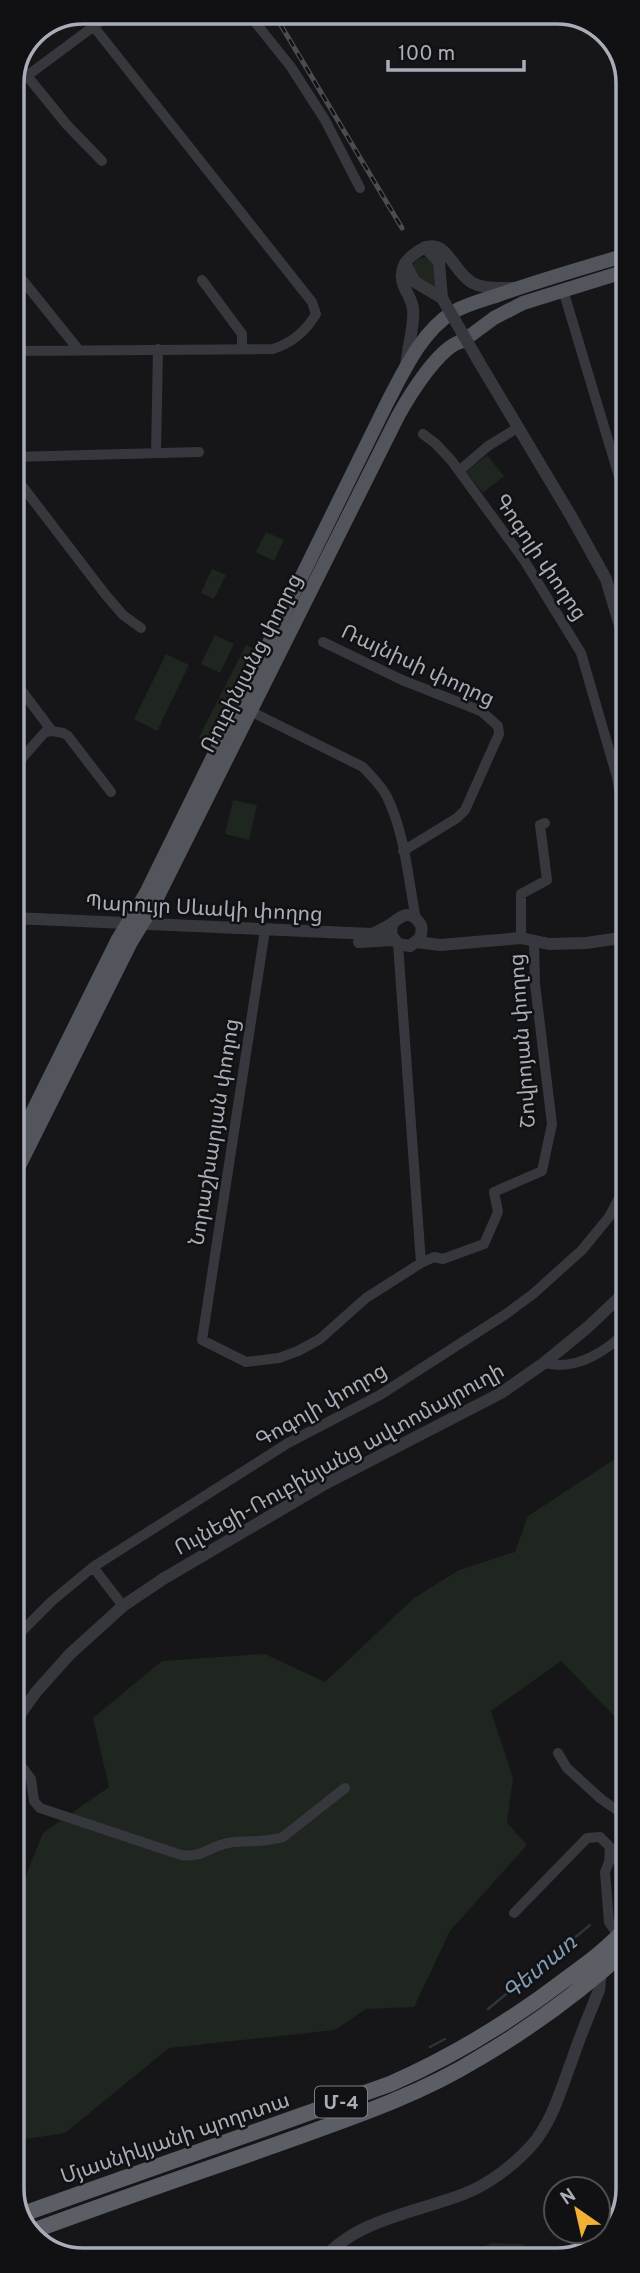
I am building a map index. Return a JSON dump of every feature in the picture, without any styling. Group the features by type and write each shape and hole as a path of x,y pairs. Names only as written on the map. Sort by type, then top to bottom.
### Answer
{"highway":[{"name":"Մյասնիկյանի պողոտա","path":"29,2212 390,2084 435,2064 507,2021 616,1944"},
{"name":"Մյասնիկյանի պողոտա","path":"40,2229 340,2122 402,2097 478,2059 551,2011 601,1972 616,1950"}],"main road":[{"name":"Ռուբինյանց փողոց","path":"24,1155 132,928 145,894 406,368 425,339 453,312 467,305 513,288 616,258"},
{"name":"Ռուբինյանց փողոց","path":"24,1130 132,928 153,906 398,415 429,370 458,341 463,341 481,327 523,303 616,274"},
{"path":"467,305 474,310 481,327"},
{"path":"443,321 449,333 458,341"}],"street":[{"path":"25,78 98,24"},
{"path":"257,24 291,67 325,120 360,188"},
{"path":"24,351 273,349 297,338 316,314 312,302 94,27"},
{"path":"26,74 67,125 102,161"},
{"path":"425,247 437,258 440,265 442,298 606,579 616,612"},
{"path":"406,368 414,312 403,285 402,273 405,263 425,247 441,248 472,283 494,288 513,288"},
{"path":"405,263 415,282 442,298"},
{"path":"202,280 242,334 242,349"},
{"path":"24,282 79,349"},
{"path":"563,290 616,466"},
{"path":"156,453 158,349"},
{"path":"459,471 488,446 519,427"},
{"name":"Գոգոլի փողոց","path":"423,434 436,444 459,471 524,560 581,653 616,774"},
{"path":"24,457 199,452"},
{"path":"24,488 105,594 123,615 141,628"},
{"name":"Ռայնիսի փողոց","path":"323,642 402,680 481,711 498,726 499,734 464,810 457,818 403,851"},
{"path":"24,694 52,731"},
{"path":"250,711 363,767 387,795 403,851 411,895 410,917 421,925 407,941 400,962 421,1263"},
{"path":"24,756 45,732 52,731 68,736 111,792"},
{"path":"528,940 521,894 547,880 540,825 545,823"},
{"name":"Պարույր Սևակի փողոց","path":"264,934 372,934 395,920 410,917"},
{"name":"Պարույր Սևակի փողոց","path":"24,920 373,943 407,941"},
{"path":"392,924 391,935 407,941 434,944 528,940 548,944 586,943 616,938"},
{"name":"Նորաշխարյան փողոց","path":"202,1340 264,934"},
{"name":"Շովրոյան փողոց","path":"202,1340 246,1362 279,1358 320,1339 366,1298 421,1263 434,1257 443,1259 484,1244 498,1212 494,1192 542,1171 552,1124 528,940"},
{"name":"Գոգոլի փողոց","path":"24,1629 52,1601 93,1567 288,1443 380,1395 506,1314 582,1250 616,1204"},
{"name":"Ուլնեցի-Ռուբինյանց ավտոմայրուղի","path":"24,1710 70,1654 123,1606 163,1579 323,1485 385,1451 480,1405 544,1363 616,1300"},
{"path":"544,1363 557,1367 573,1364 592,1356 616,1339"},
{"path":"93,1567 123,1606"},
{"path":"558,1753 566,1768 616,1809"},
{"path":"24,1770 31,1779 34,1801 40,1808 194,1857 225,1843 283,1838 345,1788"},
{"path":"514,1913 587,1838 600,1837 610,1847 609,1862"},
{"path":"616,1855 604,1872 609,1922 616,1929"},
{"path":"332,2248 354,2232 468,2193 490,2180 531,2146 547,2122 559,2096 599,1990 601,1972"}],"shaded area":[{"path":"425,257 433,260 436,288 419,281 413,265 416,260"},
{"path":"487,455 504,476 483,493 466,472"},
{"path":"266,532 284,540 274,561 256,552"},
{"path":"212,569 226,575 214,599 201,593"},
{"path":"215,635 234,644 220,673 201,664"},
{"path":"246,645 256,650 209,742 199,737"},
{"path":"166,654 189,665 157,731 134,719"},
{"path":"233,800 257,805 249,840 225,834"},
{"path":"616,1458 616,1718 561,1661 491,1711 513,1778 507,1823 527,1845 450,1931 414,2007 366,2009 335,2030 169,2048 65,2133 24,2139 24,1880 43,1833 109,1787 93,1718 162,1661 265,1654 325,1682 414,1598 459,1570 515,1552 528,1516"},
{"path":"492,2243 520,2244 530,2248 479,2248"}],"waterway":[{"name":"Գետառ","path":"488,2009 590,1925"},
{"name":"Գետառ","path":"430,2047 445,2039"},
{"name":"Գետառ","path":"108,2165 128,2157"}],"railway":[{"path":"280,24 402,228"}]}
